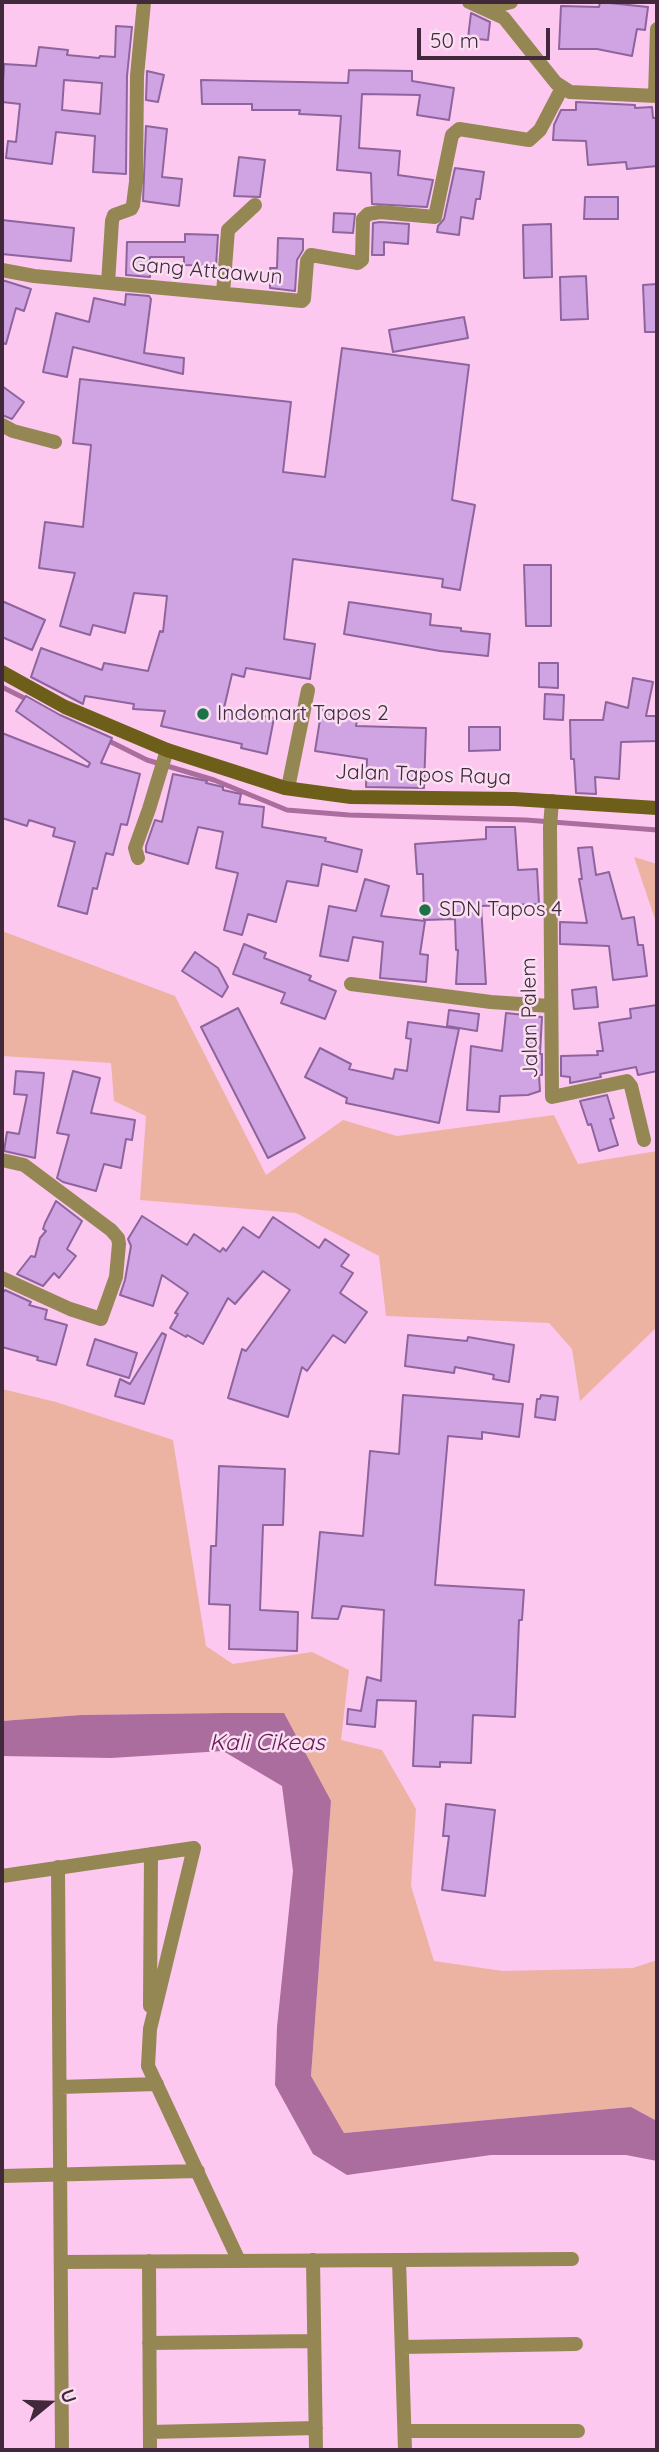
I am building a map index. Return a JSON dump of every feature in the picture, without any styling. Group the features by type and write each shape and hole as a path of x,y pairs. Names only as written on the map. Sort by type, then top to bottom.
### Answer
{"main road":[{"name":"Jalan Tapos Raya","path":"2,672 164,761 288,788 351,797 551,814 657,808"}],"street":[{"path":"108,283 112,221 114,215 131,209 133,205 136,76 144,2"},
{"path":"470,2 504,18 548,74 570,92 656,96 657,29"},
{"path":"486,9 511,2"},
{"name":"Gang Attaawun","path":"2,270 34,276 302,301 306,261 311,255 358,263 362,260 363,219 368,214 380,212 435,217 452,135 459,129 529,140 540,130 562,88"},
{"path":"223,293 228,230 255,205"},
{"path":"2,425 13,431 55,442"},
{"path":"288,788 308,690"},
{"path":"138,858 135,848 164,761"},
{"name":"Jalan Palem","path":"551,814 552,1097 626,1081 631,1086 645,1140"},
{"path":"351,984 491,1002 550,1006"},
{"path":"2,1160 24,1165 111,1230 118,1238 119,1244 116,1277 101,1319 70,1309 2,1278"},
{"path":"2,1875 194,1847 150,2029"},
{"path":"151,1854 148,2066 239,2261"},
{"path":"58,1867 62,2450"},
{"path":"60,2087 157,2084"},
{"path":"2,2176 198,2171"},
{"path":"61,2262 572,2259"},
{"path":"313,2260 316,2450"},
{"path":"399,2260 405,2450"},
{"path":"149,2261 150,2450"},
{"path":"149,2343 314,2341"},
{"path":"402,2347 576,2344"},
{"path":"150,2432 316,2428"},
{"path":"405,2431 578,2431"}],"shaded area":[{"path":"634,857 657,864 657,925"},
{"path":"2,931 175,996 266,1175 343,1120 397,1136 554,1115 578,1164 657,1151 657,1327 580,1401 572,1349 549,1323 386,1316 379,1256 296,1213 140,1200 146,1116 114,1101 111,1063 2,1056"},
{"path":"2,1389 56,1402 173,1440 206,1646 233,1664 312,1652 349,1670 341,1740 382,1750 416,1809 411,1886 434,1961 503,1971 633,1968 657,1960 657,2121 631,2107 344,2133 311,2076 331,1801 225,1713 81,1715 2,1721"}],"water":[{"name":"Kali Cikeas","path":"284,1713 331,1801 311,2076 344,2133 631,2107 657,2121 657,2161 626,2155 491,2155 347,2175 313,2154 275,2085 277,2027 293,1871 282,1786 223,1751 111,1758 2,1756 2,1721 81,1715"}],"building":[{"path":"600,2 648,7 645,30 637,29 632,56 597,49 559,49 561,6 599,7"},
{"path":"471,13 490,22 488,40 468,38"},
{"path":"116,26 132,27 127,76 126,174 93,172 95,136 56,132 52,164 6,158 8,141 16,142 20,104 2,102 4,64 36,66 39,47 68,50 67,55 115,57","holes":["64,80 102,83 100,114 62,110"]},
{"path":"349,70 412,71 412,81 454,88 449,120 417,115 420,95 362,94 359,148 400,151 398,175 433,180 427,207 372,204 371,173 337,170 341,116 299,114 300,110 252,110 252,104 202,104 201,80 348,83"},
{"path":"147,71 164,75 158,102 146,100"},
{"path":"576,102 635,105 635,108 652,107 653,118 657,118 657,166 627,169 626,162 588,165 586,141 553,140 554,125 561,110 576,110"},
{"path":"146,126 167,129 162,177 182,179 179,206 143,201"},
{"path":"239,157 265,160 260,197 234,196"},
{"path":"455,168 484,172 480,199 476,199 473,219 461,217 459,235 437,232 444,219"},
{"path":"585,197 618,197 618,219 584,219"},
{"path":"334,213 355,214 353,233 333,232"},
{"path":"2,220 74,228 71,261 2,254"},
{"path":"373,223 409,224 408,244 384,242 384,255 372,255"},
{"path":"551,224 552,277 524,278 523,225"},
{"path":"185,234 218,235 216,266 184,265 184,257 150,257 150,277 126,275 127,242 185,242"},
{"path":"278,238 303,239 303,250 297,260 295,291 270,288 270,268 277,268"},
{"path":"586,276 588,319 561,320 560,277"},
{"path":"2,280 31,289 24,311 16,308 6,344 2,343"},
{"path":"657,284 657,332 645,332 643,285"},
{"path":"126,294 149,296 151,299 144,353 184,358 183,374 73,347 67,377 43,372 56,313 89,322 94,298 125,305"},
{"path":"464,317 468,338 393,352 389,330"},
{"path":"342,348 469,365 452,500 475,505 460,590 442,587 443,579 293,559 284,639 315,644 310,679 246,668 244,677 232,674 224,708 274,718 267,754 241,748 242,744 161,726 165,711 133,709 134,704 85,696 83,704 31,677 41,648 102,670 104,663 148,671 160,631 163,632 167,596 134,593 125,633 93,625 90,635 60,626 75,573 39,568 45,522 83,527 91,445 73,443 80,379 291,402 283,472 325,477"},
{"path":"2,386 24,402 12,419 2,415"},
{"path":"524,565 551,565 551,626 526,626"},
{"path":"2,601 45,620 32,650 2,637"},
{"path":"349,602 431,614 430,625 490,634 488,656 440,651 344,634"},
{"path":"539,663 558,663 558,688 539,687"},
{"path":"633,678 653,682 646,716 657,716 657,741 621,742 619,779 595,777 596,794 576,793 574,759 571,759 570,720 603,720 606,702 628,708"},
{"path":"545,694 564,695 563,720 544,719"},
{"path":"26,696 60,715 112,738 101,763 140,774 127,825 121,824 113,855 106,853 97,889 93,888 87,914 58,906 75,842 53,836 55,828 29,820 27,826 2,818 2,733 88,767 90,763 16,711"},
{"path":"322,707 358,713 356,726 426,728 424,788 366,787 367,759 315,751"},
{"path":"469,727 500,727 500,750 469,751"},
{"path":"173,774 207,781 206,783 223,787 223,790 241,794 239,804 264,807 262,827 326,838 325,841 362,850 357,872 322,864 318,886 287,881 276,922 248,914 242,935 224,930 238,873 216,868 223,832 198,827 188,864 146,852 155,820 162,822"},
{"path":"486,827 515,827 518,870 537,869 539,904 481,906 486,984 456,984 458,950 455,919 424,920 423,874 417,874 415,844 486,839"},
{"path":"592,847 596,875 609,872 622,919 634,917 638,945 643,945 647,976 613,980 609,946 560,944 560,922 587,923 579,879 582,879 578,848"},
{"path":"365,879 389,886 381,916 425,921 420,954 428,955 426,982 380,978 383,942 353,937 348,961 320,956 329,906 356,911"},
{"path":"244,944 266,953 264,958 311,976 309,980 336,991 325,1019 281,1003 285,993 233,974"},
{"path":"195,952 218,968 228,987 222,997 182,971"},
{"path":"596,987 598,1007 574,1009 572,990"},
{"path":"657,1005 657,1071 638,1075 636,1067 570,1083 570,1077 561,1076 561,1056 598,1055 597,1051 603,1051 599,1023 631,1018 630,1009"},
{"path":"238,1008 305,1138 268,1158 201,1027"},
{"path":"449,1010 479,1014 477,1031 447,1026"},
{"path":"506,1013 542,1017 540,1091 528,1095 500,1096 499,1112 467,1110 471,1046 502,1051"},
{"path":"408,1022 459,1029 439,1123 346,1103 347,1098 305,1077 320,1048 351,1064 349,1069 393,1079 395,1069 407,1071 411,1039 406,1038"},
{"path":"16,1071 44,1073 35,1158 4,1151 7,1132 19,1134 27,1095 14,1094"},
{"path":"73,1071 100,1078 91,1113 135,1120 132,1140 126,1139 121,1168 104,1164 96,1191 57,1178 69,1135 57,1133"},
{"path":"607,1095 614,1118 610,1119 618,1145 599,1151 591,1124 588,1125 580,1101"},
{"path":"56,1201 82,1221 67,1249 76,1256 59,1278 54,1273 43,1286 17,1274 31,1256 35,1257 40,1238 46,1231 43,1229 45,1223"},
{"path":"142,1216 187,1245 194,1234 220,1252 223,1248 226,1251 243,1227 259,1238 273,1217 319,1248 325,1239 349,1255 341,1266 353,1273 340,1293 367,1312 345,1343 333,1335 307,1371 302,1367 288,1417 228,1398 242,1349 246,1351 290,1290 263,1271 235,1304 228,1298 203,1344 187,1335 186,1337 170,1328 178,1314 175,1313 188,1293 162,1275 153,1306 120,1295 131,1246 128,1239"},
{"path":"5,1290 31,1302 29,1305 47,1310 45,1319 67,1325 56,1365 2,1347 2,1294"},
{"path":"162,1333 166,1335 144,1404 115,1396 120,1379 130,1384"},
{"path":"408,1335 467,1341 468,1337 514,1345 509,1382 493,1379 494,1375 455,1367 454,1373 405,1366"},
{"path":"95,1339 137,1353 129,1378 87,1365"},
{"path":"403,1395 523,1404 519,1437 482,1432 482,1439 448,1436 435,1585 524,1590 522,1620 519,1620 515,1717 473,1715 471,1763 440,1762 440,1767 413,1766 416,1701 377,1700 375,1727 347,1724 348,1709 361,1711 367,1677 381,1681 384,1610 342,1606 338,1619 312,1618 320,1532 363,1536 370,1451 399,1454"},
{"path":"541,1395 558,1397 555,1420 535,1417 537,1399 540,1399"},
{"path":"219,1466 285,1469 283,1525 263,1525 260,1610 298,1612 297,1651 229,1649 230,1605 209,1604 211,1546 216,1546"},
{"path":"446,1804 495,1810 485,1896 442,1890 449,1836 443,1836"}],"waterway":[{"path":"2,687 30,701"},
{"path":"105,739 147,760 214,780 287,810 349,815 526,820 657,830"}],"place":[{"name":"Indomart Tapos 2","path":"203,714"},
{"name":"SDN Tapos 4","path":"425,910"}]}
